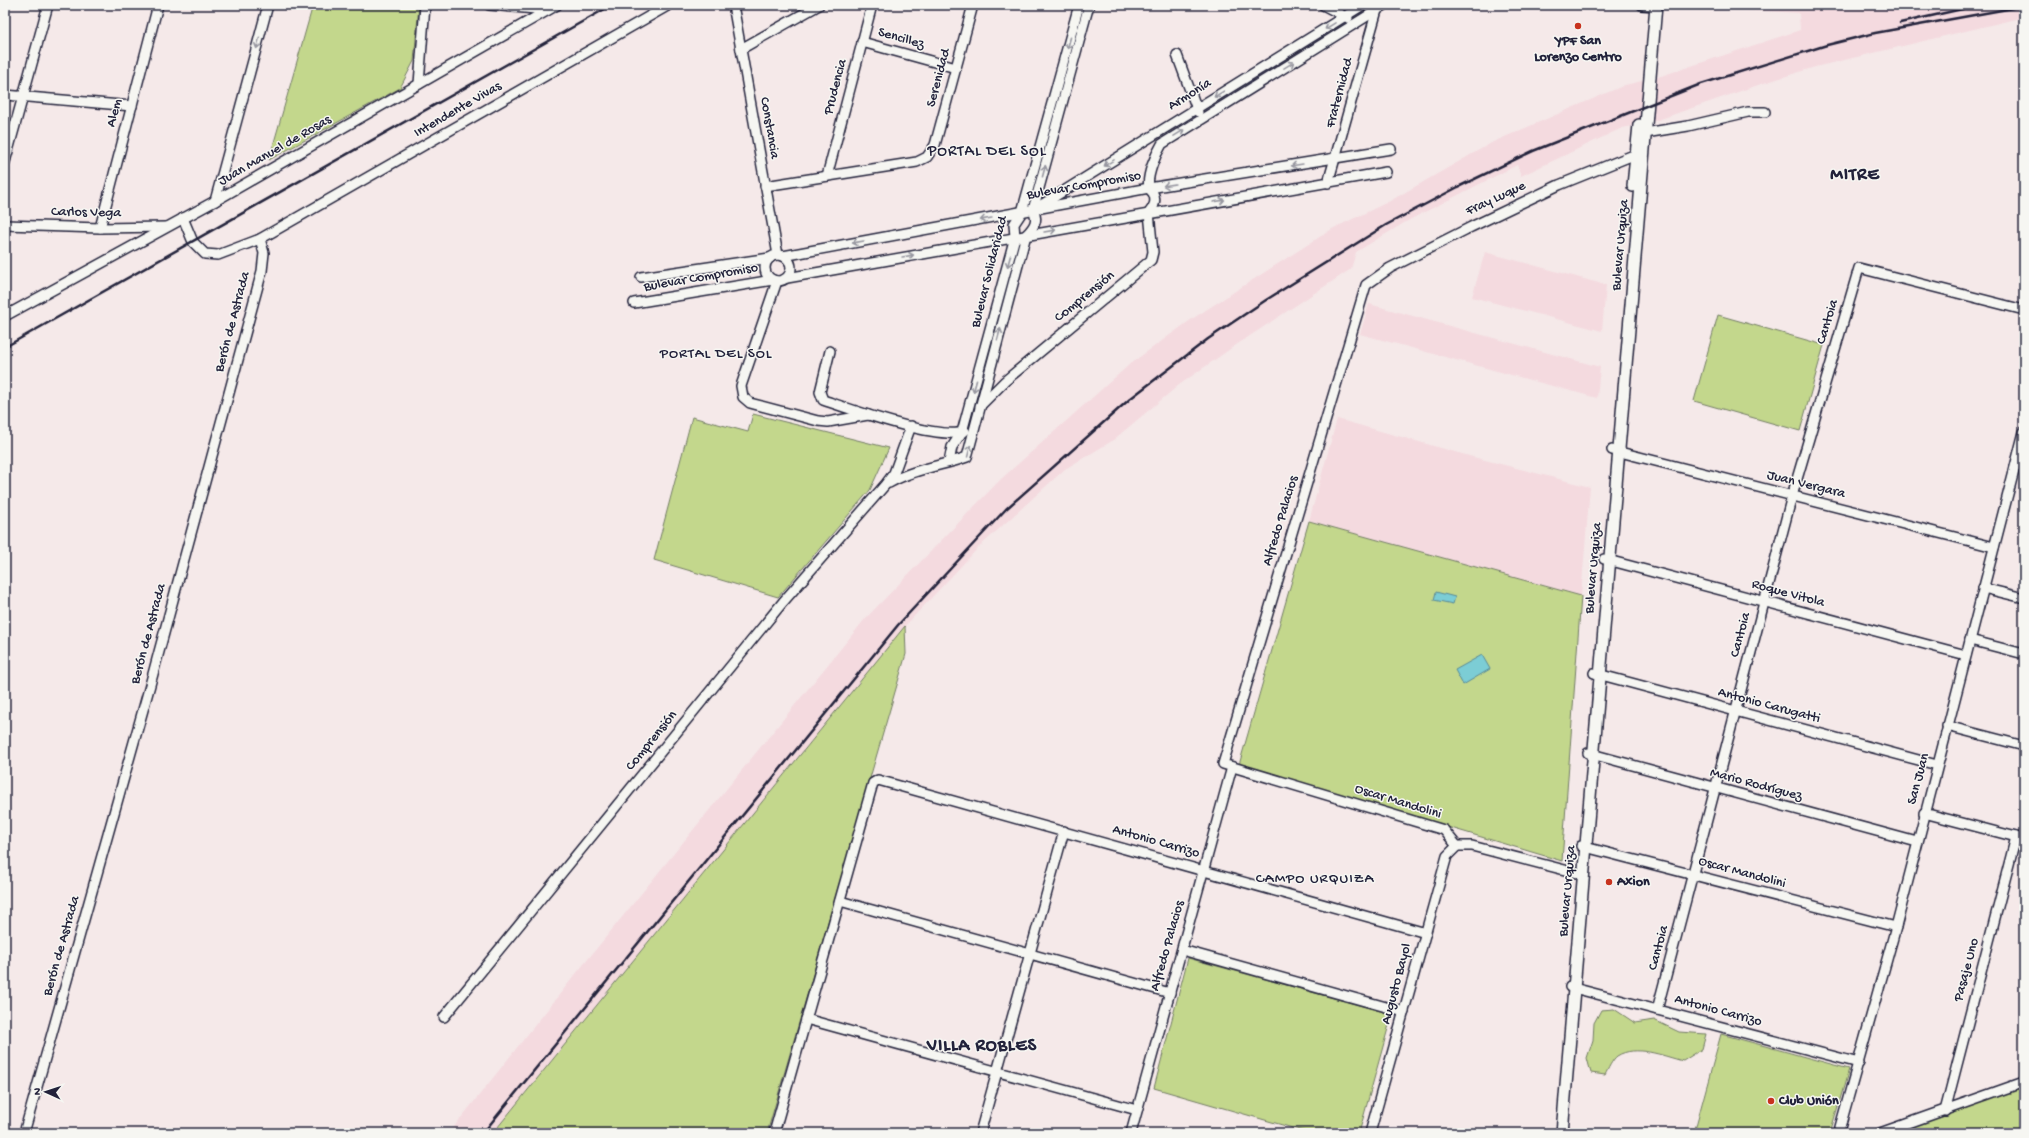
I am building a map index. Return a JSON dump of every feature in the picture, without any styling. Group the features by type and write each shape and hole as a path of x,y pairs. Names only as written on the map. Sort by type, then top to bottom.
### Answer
{"main road":[{"name":"Bulevar Urquiza","path":"1562,1133 1572,987 1651,5"},
{"name":"Bulevar Urquiza","path":"1558,1133 1572,987"}],"street":[{"path":"5,162 48,5"},
{"name":"Alem","path":"100,228 158,5"},
{"path":"215,201 268,5"},
{"path":"419,84 425,5"},
{"path":"489,5 548,10"},
{"name":"Juan Manuel de Rosas","path":"5,316 215,201 557,5"},
{"name":"Intendente Vivas","path":"260,239 669,5"},
{"name":"Constancia","path":"733,5 777,256"},
{"path":"741,49 818,5"},
{"name":"Prudencia","path":"827,176 872,5"},
{"name":"Serenidad","path":"827,176 917,162 927,157 935,145 973,5"},
{"name":"Bulevar Solidaridad","path":"1079,5 1022,212 1014,224 1015,237 962,432 952,447 949,462 967,457 1026,235 1034,228 1036,221 1036,215 1033,210 1089,5"},
{"path":"1323,5 1346,16 1356,23"},
{"name":"Armonía","path":"1033,210 1363,5"},
{"name":"Armonía","path":"1149,188 1154,158 1162,144 1381,8"},
{"name":"Fraternidad","path":"1328,183 1381,8"},
{"name":"Sencillez","path":"862,42 956,68"},
{"path":"1177,55 1200,120"},
{"path":"5,95 132,106"},
{"path":"1641,134 1688,126 1748,112 1765,112"},
{"name":"Bulevar Compromiso","path":"641,277 777,256 1149,188 1391,149"},
{"name":"Fray Luque","path":"1366,285 1390,268 1471,227 1559,185 1640,152"},
{"path":"775,280 1386,172"},
{"path":"765,186 827,176"},
{"name":"Comprensión","path":"980,406 1005,381 1151,260 1153,252 1149,213 1154,208 1155,200 1149,188"},
{"path":"183,218 193,242 205,254 218,255 260,239"},
{"name":"Carlos Vega","path":"5,225 100,228 167,226"},
{"name":"Berón de Astrada","path":"24,1133 150,685 262,271 264,253 260,239"},
{"path":"775,280 766,270 777,256 790,262 790,274 787,278"},
{"name":"Cantoia","path":"1657,1010 1792,496 1859,268 2024,310"},
{"path":"775,280 741,386 743,397 750,403 818,421 828,422 868,415"},
{"name":"Bulevar Compromiso","path":"634,303 775,280"},
{"name":"Alfredo Palacios","path":"1223,764 1366,285"},
{"path":"830,351 820,392 823,400 868,415 940,433 962,432 975,426"},
{"name":"Comprensión","path":"444,1017 783,602 885,485 894,473 911,426"},
{"name":"San Juan","path":"1840,1133 1840,1127 1896,927 1916,842 2024,432"},
{"name":"Juan Vergara","path":"1616,451 1994,548"},
{"name":"Comprensión","path":"885,485 902,476 949,462"},
{"name":"Roque Vitola","path":"1607,560 1966,655"},
{"path":"1983,588 2024,598"},
{"path":"1970,640 2024,654"},
{"name":"Antonio Carugatti","path":"1597,674 1937,765"},
{"path":"1947,726 2024,746"},
{"name":"Mario Rodríguez","path":"1591,754 1916,842"},
{"name":"Oscar Mandolini","path":"1223,764 1444,830 1458,846"},
{"name":"Alfredo Palacios","path":"1131,1133 1232,767"},
{"name":"Antonio Carrizo","path":"840,901 873,783 878,780 1426,933"},
{"path":"1924,813 2020,838"},
{"path":"980,1133 1064,831"},
{"name":"Pasaje Uno","path":"1945,1111 2020,838"},
{"path":"1458,846 1472,846 1581,874"},
{"name":"Augusto Bayol","path":"1370,1133 1447,856 1458,846"},
{"name":"Oscar Mandolini","path":"1584,846 1896,927"},
{"path":"774,1133 840,901 1170,993"},
{"path":"1182,950 1404,1012"},
{"name":"Antonio Carrizo","path":"1572,987 1859,1063"},
{"path":"806,1019 1137,1110"},
{"path":"1880,1133 2024,1082"}],"shaded area":[{"path":"1661,5 2024,5 2024,17 1815,67 1652,122 1622,128 1521,176 1517,165 1409,220 1356,252 1351,269 1233,347 1179,385 1112,441 1065,469 979,547 905,626 493,1133 449,1133 575,975 865,619 1000,480 1130,364 1192,319 1332,229 1390,201 1493,142 1625,85 1655,78 1800,30 1799,13"},
{"path":"1485,252 1606,285 1602,331 1472,297"},
{"path":"1369,304 1600,367 1597,398 1360,334"},
{"path":"1337,419 1473,457 1590,487 1581,596 1309,521"}],"green space":[{"path":"313,5 419,5 414,61 400,88 269,160"},
{"path":"1718,315 1824,345 1800,431 1694,401"},
{"path":"753,414 889,448 870,490 778,597 654,560 692,417 748,432"},
{"path":"1309,521 1581,596 1562,861 1239,765"},
{"path":"905,626 906,654 767,1133 493,1133"},
{"path":"1188,958 1392,1014 1359,1133 1310,1133 1154,1088"},
{"path":"1614,1009 1635,1023 1654,1020 1679,1032 1706,1034 1702,1049 1683,1061 1650,1052 1633,1051 1617,1056 1605,1075 1591,1073 1587,1058 1593,1040 1594,1023 1601,1010"},
{"name":"Club Unión","path":"1721,1034 1849,1069 1830,1133 1694,1133"},
{"path":"2024,1082 2024,1133 1880,1133"}],"water":[{"path":"1436,592 1455,597 1453,604 1434,600"},
{"path":"1482,655 1490,669 1463,685 1455,670"}],"railway":[{"path":"5,347 612,5"},
{"path":"1900,23 1980,5"},
{"path":"483,1133 898,625 1006,509 1131,398 1208,339 1266,300 1386,225 1458,187 1533,151 1701,84 1827,45 1875,33 2024,6"}],"place":[{"name":"YPF San Lorenzo Centro","path":"1578,26"},
{"name":"Axion","path":"1609,882"},
{"name":"Club Unión","path":"1771,1101"}],"district":[{"name":"PORTAL DEL SOL","path":"987,152"},
{"name":"MITRE","path":"1855,175"},
{"name":"PORTAL DEL SOL","path":"716,354"},
{"name":"CAMPO URQUIZA","path":"1315,879"},
{"name":"VILLA ROBLES","path":"982,1046"}]}
